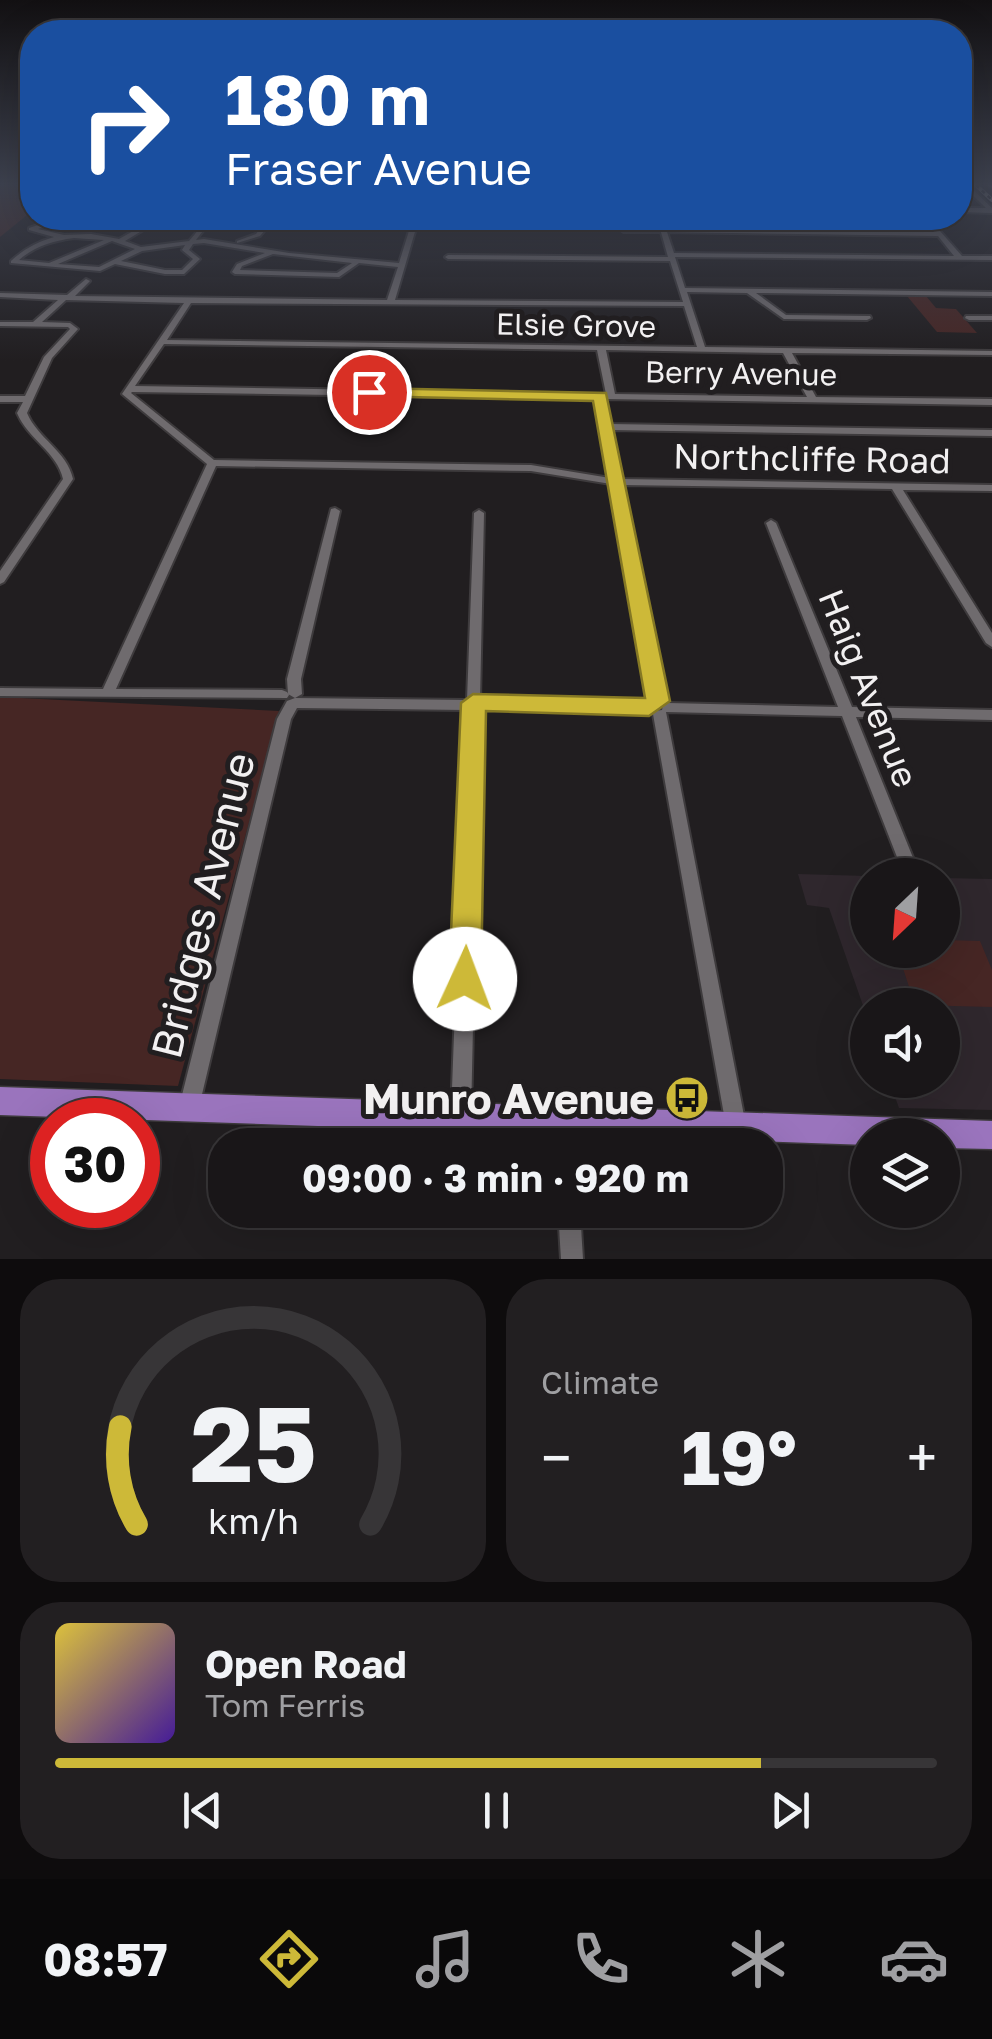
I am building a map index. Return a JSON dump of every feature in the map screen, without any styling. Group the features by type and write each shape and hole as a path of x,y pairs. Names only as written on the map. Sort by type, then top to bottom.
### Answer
{"highway":[{"path":"0,1100 461,1116 540,1128"},
{"path":"679,1128 736,1126 992,1134"}],"street":[{"path":"50,244 12,262 100,268 140,249 177,244"},
{"path":"46,267 107,244"},
{"path":"130,244 140,249"},
{"path":"109,262 138,264 150,273 184,272 197,260 185,250 189,244"},
{"path":"230,244 401,265"},
{"path":"391,300 408,244"},
{"path":"668,244 702,349"},
{"path":"948,244 960,258"},
{"path":"273,252 239,265 234,272 339,274 356,262"},
{"path":"448,257 992,258"},
{"path":"36,324 86,281"},
{"path":"684,290 992,294"},
{"path":"749,291 784,317 867,318"},
{"path":"0,294 189,302 688,304"},
{"path":"106,694 212,463 127,396 189,302"},
{"path":"969,318 992,318"},
{"path":"0,580 59,498 68,476 64,465 26,426 22,413 48,357 74,330 70,325 1,324"},
{"name":"Elsie Grove","path":"160,342 992,354"},
{"path":"601,348 608,427 736,1126"},
{"path":"786,350 813,399"},
{"name":"Berry Avenue","path":"129,389 992,402"},
{"path":"0,399 27,399"},
{"path":"608,427 992,434"},
{"name":"Northcliffe Road","path":"212,463 531,468 618,482 992,488"},
{"path":"896,486 992,643"},
{"name":"Bridges Avenue","path":"189,1107 334,510"},
{"path":"461,1116 479,513"},
{"name":"Haig Avenue","path":"771,523 905,858"},
{"path":"0,692 992,715"},
{"path":"570,1228 572,1259"}],"shaded area":[{"path":"907,296 926,296 936,308 956,309 977,333 937,332"},
{"path":"0,697 279,711 178,1086 0,1079"},
{"path":"798,874 850,876 850,968 960,968 960,878 992,879 992,1110 899,1108 895,1098 960,1098 960,988 857,988 829,908 807,905"},
{"path":"960,940 980,941 992,970 992,1007 960,1006 960,988 909,988 903,968 960,968"}],"place":[{"name":"Munro Avenue","path":"687,1098"}],"route":[{"path":"369,392 600,396 658,701 649,707 473,703 465,979"}]}
